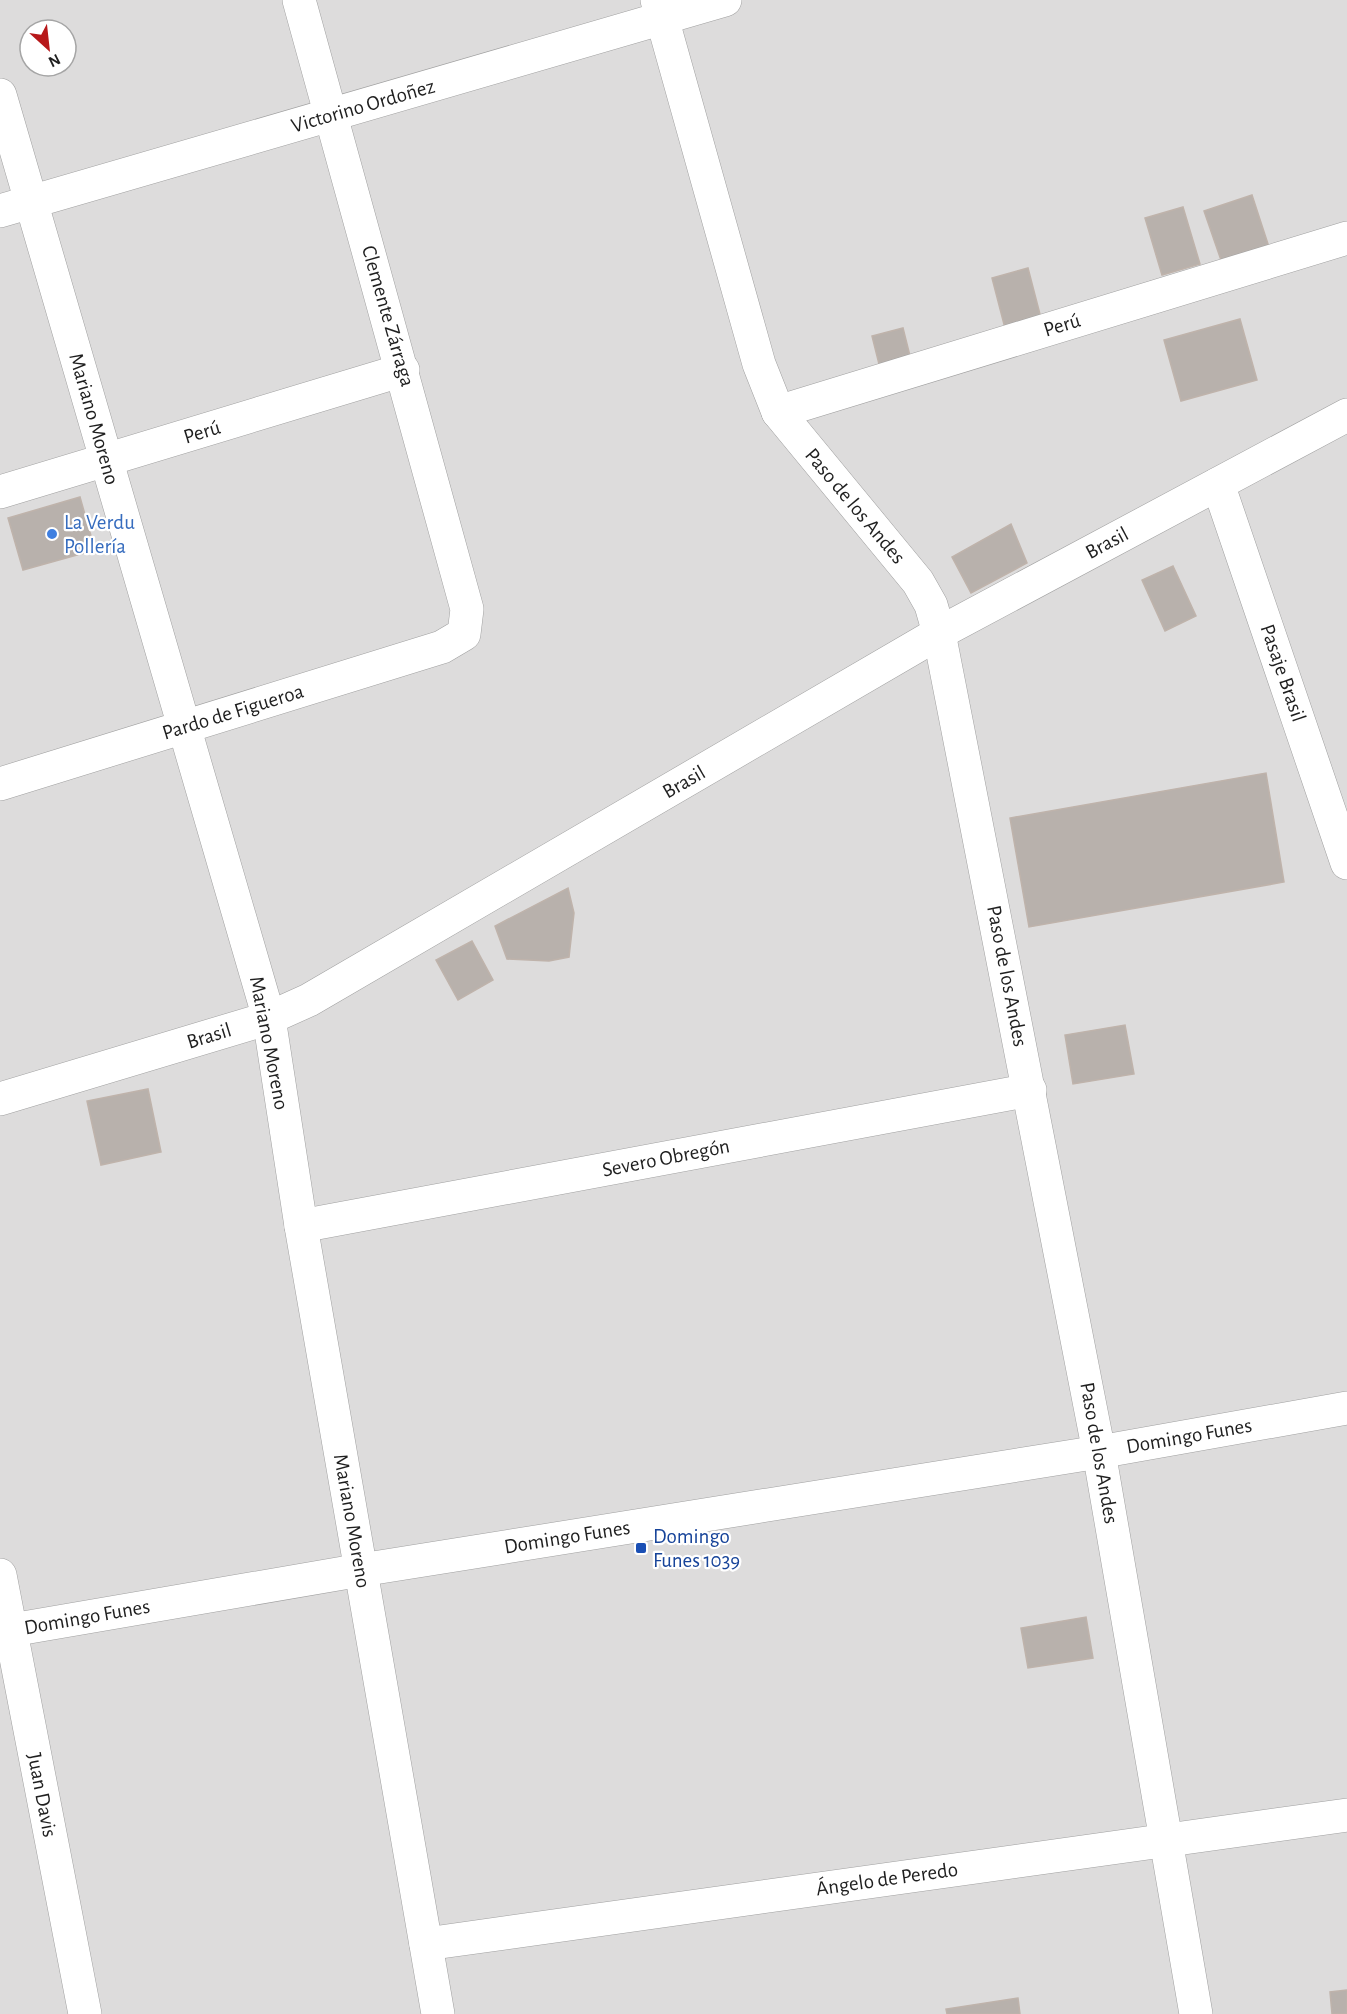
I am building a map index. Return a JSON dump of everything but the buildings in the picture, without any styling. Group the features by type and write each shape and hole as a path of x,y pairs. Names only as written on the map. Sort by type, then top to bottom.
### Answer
{"street":[{"name":"Clemente Zárraga","path":"298,0 403,370 467,609 464,634"},
{"name":"Victorino Ordoñez","path":"0,211 331,116 660,10 725,0"},
{"name":"Paso de los Andes","path":"660,10 759,364 778,412 918,582 931,605 939,633 1099,1452 1196,2014"},
{"name":"Mariano Moreno","path":"0,95 269,1018 301,1226 438,2014"},
{"name":"Perú","path":"778,412 1347,238"},
{"name":"Perú","path":"0,492 403,370"},
{"name":"Brasil","path":"0,1099 269,1018 309,1000 939,633 1347,415"},
{"name":"Pasaje Brasil","path":"1218,484 1347,863"},
{"name":"Pardo de Figueroa","path":"0,784 442,646 464,634"},
{"name":"Severo Obregón","path":"301,1226 1030,1090"},
{"name":"Domingo Funes","path":"4,1631 361,1570 1099,1452 1347,1408"},
{"name":"Juan Davis","path":"0,1575 4,1631 85,2014"},
{"name":"Ángelo de Peredo","path":"426,1944 1347,1815"}],"shaded area":[{"path":"0,0 1347,0 1347,2014 0,2014"}],"place":[{"name":"La Verdu Pollería","path":"52,534"},
{"name":"Domingo Funes 1039","path":"641,1548"}]}
